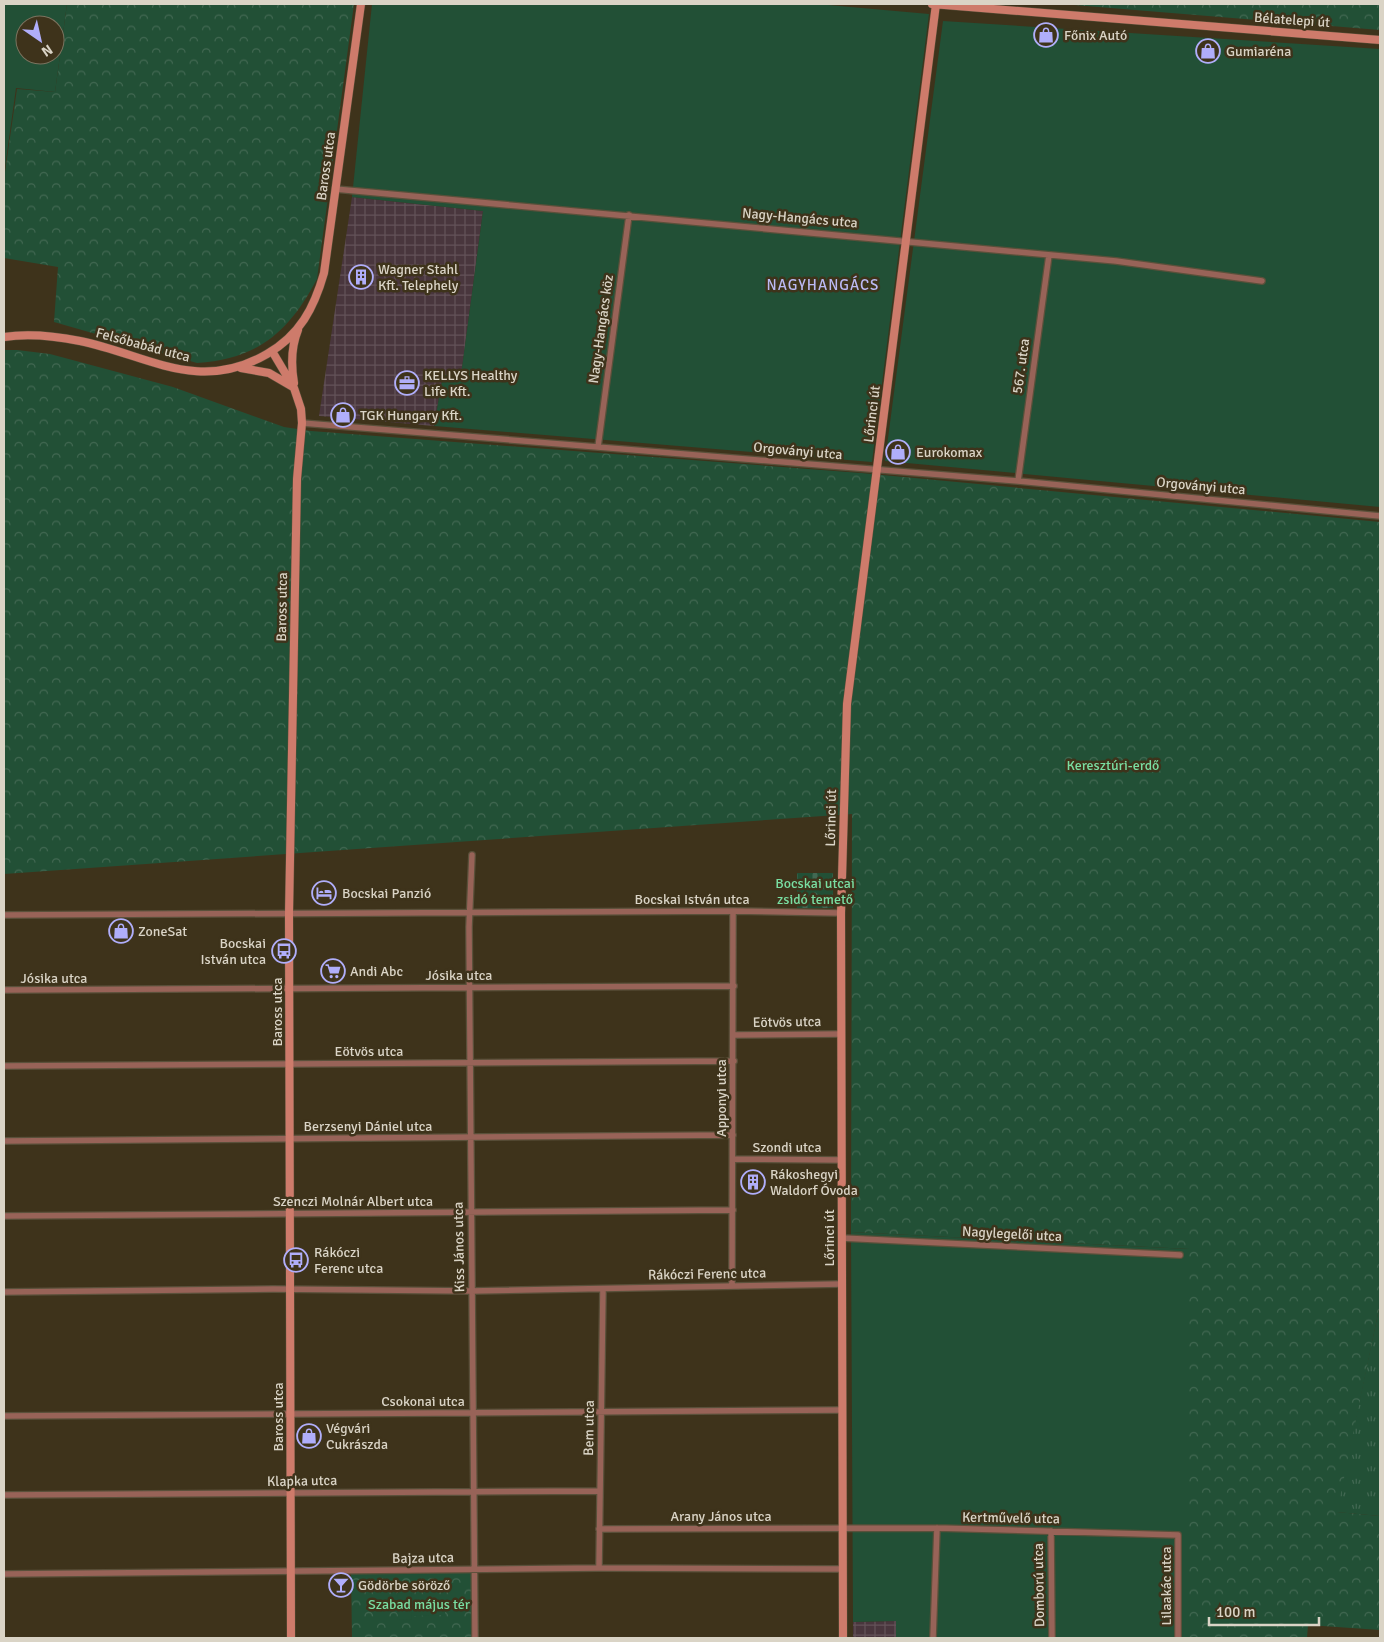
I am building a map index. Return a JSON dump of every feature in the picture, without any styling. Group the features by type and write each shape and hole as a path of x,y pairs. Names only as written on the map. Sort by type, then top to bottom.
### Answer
{"street":[{"name":"Baross utca","path":"292,1638 289,914 297,479 302,423 300,399 272,351 289,338 313,306 324,273 361,4"},
{"name":"Bélatelepi út","path":"932,4 1380,40"},
{"name":"Lőrinci út","path":"843,1638 841,913 847,704 936,4"},
{"name":"Nagy-Hangács utca","path":"335,189 1116,260 1262,281"},
{"name":"Nagy-Hangács köz","path":"598,447 629,215"},
{"name":"567. utca","path":"1018,481 1049,255"},
{"name":"Baross utca","path":"294,388 292,375 293,347 299,326"},
{"name":"Felsőbabád utca","path":"4,337 33,335 80,341 185,371 215,372 240,368 272,351"},
{"path":"240,368 269,373 294,388"},
{"name":"Orgoványi utca","path":"302,423 1018,481 1380,516"},
{"name":"Kiss János utca","path":"472,855 469,927 475,1638"},
{"name":"Bocskai István utca","path":"4,915 733,911 841,913"},
{"name":"Apponyi utca","path":"732,1286 733,911"},
{"name":"Jósika utca","path":"4,990 734,986"},
{"name":"Eötvös utca","path":"734,1035 841,1034"},
{"name":"Eötvös utca","path":"4,1066 734,1061"},
{"name":"Berzsenyi Dániel utca","path":"4,1141 733,1136"},
{"name":"Szondi utca","path":"733,1159 842,1160"},
{"name":"Szenczi Molnár Albert utca","path":"4,1216 733,1210"},
{"name":"Nagylegelői utca","path":"842,1238 1180,1256"},
{"name":"Rákóczi Ferenc utca","path":"4,1292 290,1289 472,1291 841,1284"},
{"name":"Bem utca","path":"600,1568 603,1289"},
{"name":"Csokonai utca","path":"4,1416 842,1410"},
{"name":"Klapka utca","path":"4,1495 600,1491"},
{"path":"933,1638 937,1528"},
{"name":"Kertművelő utca","path":"843,1529 937,1528 1178,1535"},
{"name":"Arany János utca","path":"599,1529 843,1529"},
{"name":"Domború utca","path":"1051,1531 1052,1638"},
{"name":"Lilaakác utca","path":"1178,1535 1178,1638"},
{"name":"Bajza utca","path":"4,1574 600,1568 843,1569"}],"shaded area":[{"path":"352,197 483,211 461,376 443,375 434,426 319,416"},
{"path":"896,1621 896,1638 853,1638 853,1622"}],"green space":[{"path":"4,4 67,4 65,19 65,15 15,15 15,65 59,65 55,92 16,88 4,175"},
{"path":"67,4 354,4 317,279 295,314 283,328 254,349 238,356 197,363 54,322 58,267 4,258 4,179 17,89 55,92 59,65 65,65 65,19"},
{"path":"372,4 817,4 929,14 872,462 434,426 443,375 461,375 483,211 352,197"},
{"path":"1062,4 1380,4 1380,30"},
{"path":"943,21 1380,49 1380,507 885,461"},
{"name":"Keresztúri-erdő","path":"4,350 50,354 173,387 284,427 311,431 861,473 1380,522 1380,1304 1337,1512 1380,1516 1380,1630 1308,1625 1307,1638 1189,1638 1189,1249 851,1232 852,814 4,874"},
{"name":"Bocskai utcai zsidó temető","path":"797,873 833,873 833,908 797,908"},
{"path":"851,1232 1189,1249 1189,1638 896,1638 896,1621 853,1622"},
{"path":"1380,1304 1380,1516 1336,1512"},
{"name":"Szabad május tér","path":"475,1570 475,1638 352,1638 351,1572"},
{"path":"397,1593 411,1593 412,1619 398,1620"},
{"path":"414,1596 445,1596 445,1615 414,1616"}],"place":[{"name":"Főnix Autó","path":"1046,35"},
{"name":"Gumiaréna","path":"1208,51"},
{"name":"Wagner Stahl Kft. Telephely","path":"361,277"},
{"name":"KELLYS Healthy Life Kft.","path":"407,383"},
{"name":"TGK Hungary Kft.","path":"343,415"},
{"name":"Eurokomax","path":"898,452"},
{"name":"Bocskai Panzió","path":"324,893"},
{"name":"ZoneSat","path":"121,931"},
{"name":"Bocskai István utca","path":"284,951"},
{"name":"Andi Abc","path":"333,971"},
{"name":"Rákoshegyi Waldorf Óvoda","path":"753,1182"},
{"name":"Rákóczi Ferenc utca","path":"296,1260"},
{"name":"Végvári Cukrászda","path":"309,1436"},
{"name":"Gödörbe söröző","path":"341,1585"}],"district":[{"name":"NAGYHANGÁCS","path":"823,285"}]}
